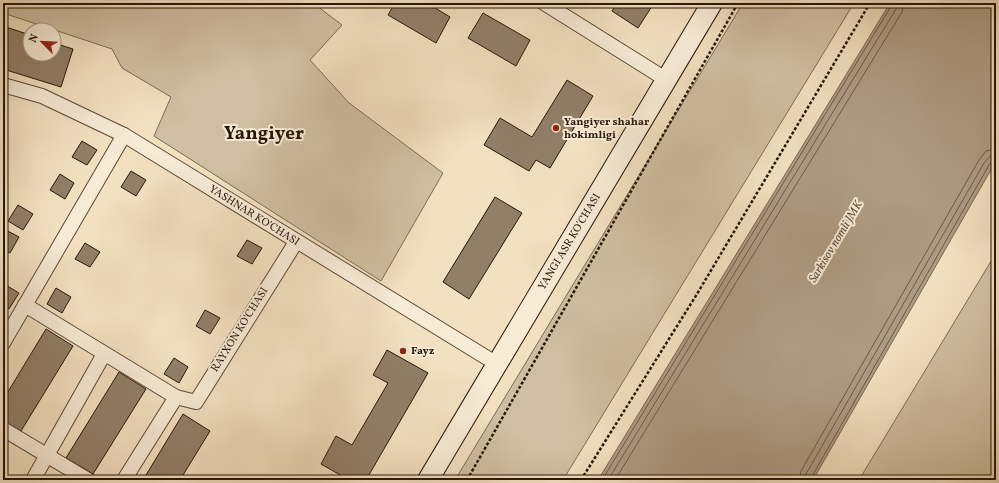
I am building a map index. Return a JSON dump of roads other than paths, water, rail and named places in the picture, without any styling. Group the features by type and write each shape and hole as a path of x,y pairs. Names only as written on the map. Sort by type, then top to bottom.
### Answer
{"street":[{"path":"544,3 666,80"},
{"name":"YANGI ASR KO'CHASI","path":"428,480 712,3"},
{"name":"YASHNAR KO'CHASI","path":"3,85 42,96 124,135 497,364"},
{"path":"3,343 124,135"},
{"name":"RAYXON KO'CHASI","path":"25,305 176,397 196,402 296,242"},
{"path":"33,480 104,354"},
{"path":"124,480 176,397"},
{"path":"3,430 88,480"}],"water":[{"name":"Sarkisov nomli JMK","path":"890,3 996,3 996,161 813,480 598,480"}],"place":[{"name":"Yangiyer shahar hokimligi","path":"556,128"},
{"name":"Fayz","path":"403,351"}],"district":[{"name":"Yangiyer","path":"264,134"}]}
